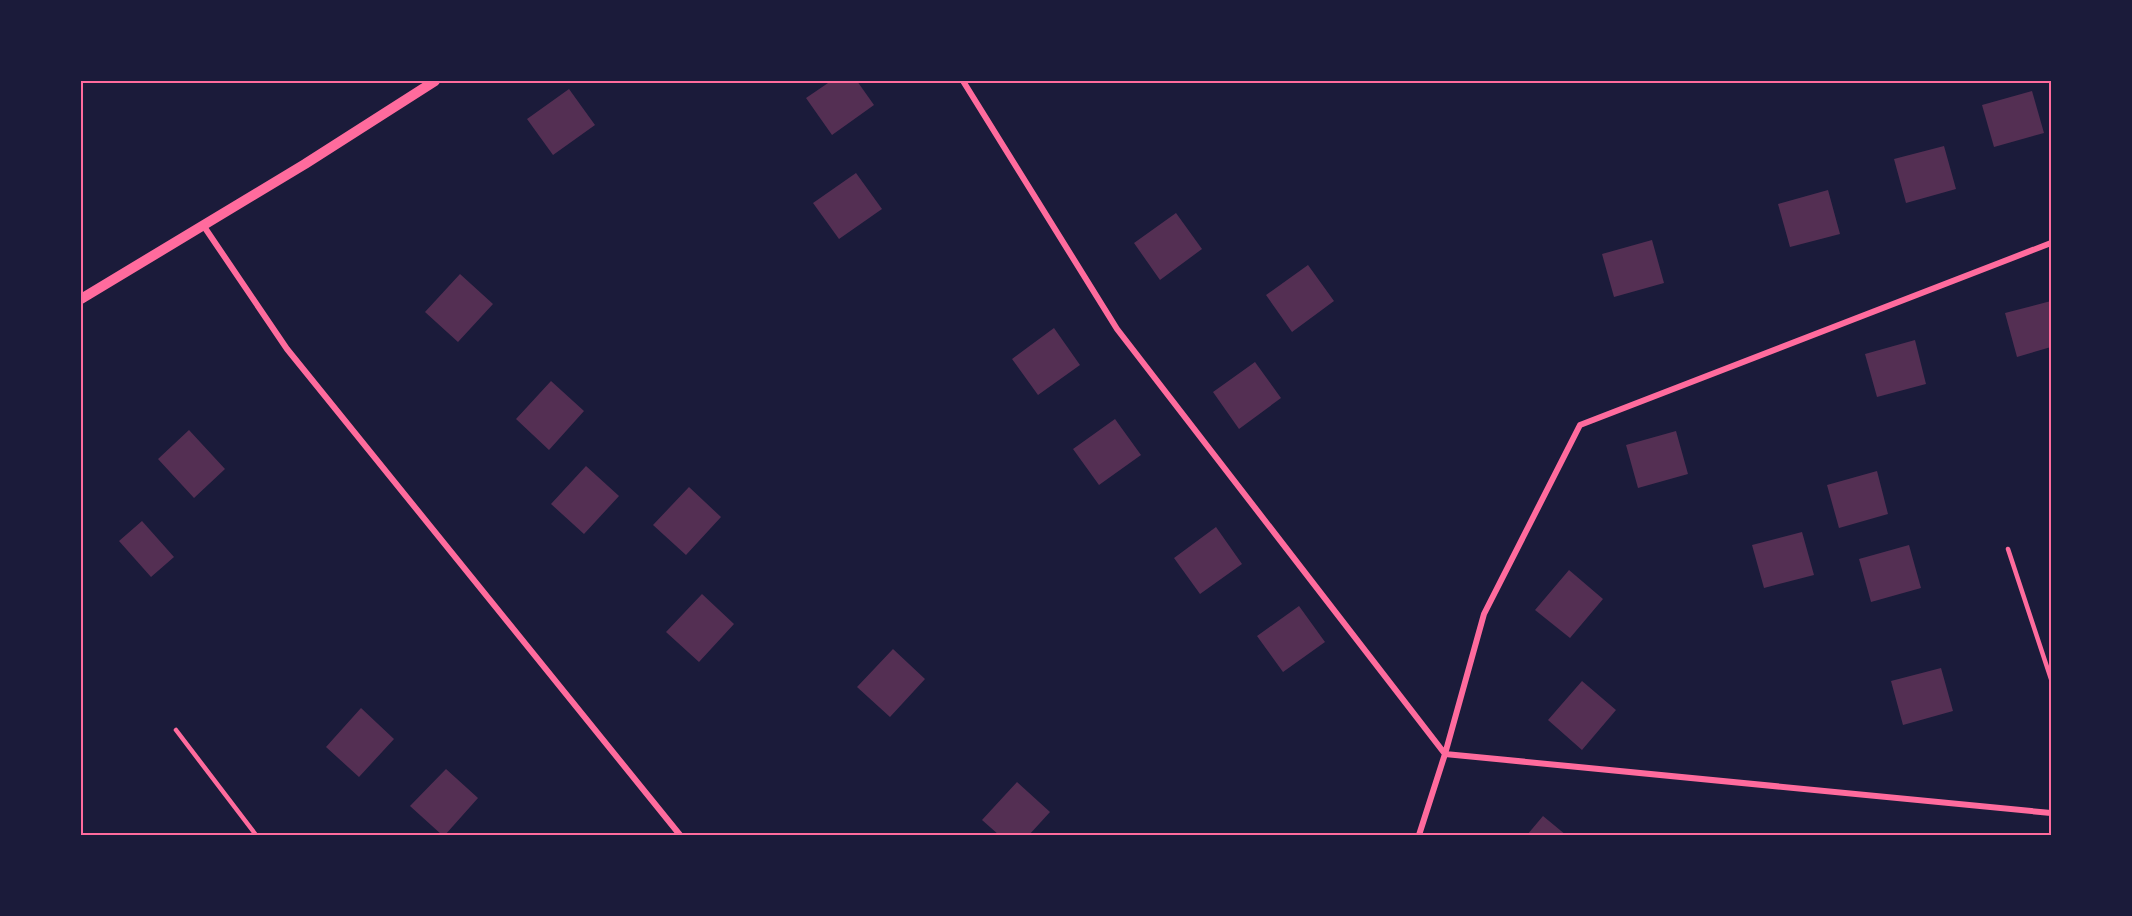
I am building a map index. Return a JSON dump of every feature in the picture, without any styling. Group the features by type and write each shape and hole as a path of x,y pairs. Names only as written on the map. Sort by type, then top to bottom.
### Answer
{"street":[{"path":"81,299 305,164 435,81"},
{"path":"963,81 1117,329 1445,754 2051,813"},
{"path":"203,225 287,349 680,835"},
{"path":"1419,835 1445,754 1484,614 1580,425 2051,243"}],"lane":[{"path":"2008,549 2051,679"},
{"path":"176,730 256,835"}],"building":[{"path":"831,81 857,81 874,105 832,135 806,98"},
{"path":"569,89 595,125 553,155 527,119"},
{"path":"2032,91 2044,133 1994,147 1982,105"},
{"path":"1944,146 1956,189 1906,203 1894,159"},
{"path":"856,173 882,209 839,239 813,203"},
{"path":"1828,190 1840,234 1790,247 1778,204"},
{"path":"1176,213 1202,249 1160,280 1134,243"},
{"path":"1652,240 1664,283 1614,297 1602,254"},
{"path":"1308,265 1334,301 1292,332 1266,295"},
{"path":"460,274 493,304 458,342 425,312"},
{"path":"2051,301 2051,347 2017,357 2005,313"},
{"path":"1054,328 1080,365 1038,395 1012,359"},
{"path":"1915,340 1926,384 1877,397 1865,354"},
{"path":"1255,362 1281,398 1239,429 1213,392"},
{"path":"551,381 584,411 549,450 516,419"},
{"path":"1115,419 1141,455 1099,485 1073,449"},
{"path":"189,430 225,469 194,498 158,459"},
{"path":"1676,431 1688,474 1638,488 1626,445"},
{"path":"586,466 619,496 584,534 551,504"},
{"path":"1877,471 1888,514 1839,528 1827,485"},
{"path":"689,487 721,517 686,555 653,525"},
{"path":"142,521 174,557 151,577 119,541"},
{"path":"1216,527 1242,564 1200,594 1174,558"},
{"path":"1802,532 1814,575 1764,588 1752,545"},
{"path":"1909,545 1921,588 1871,602 1859,559"},
{"path":"1569,570 1603,599 1570,638 1535,610"},
{"path":"702,594 734,624 699,662 666,632"},
{"path":"1299,606 1325,642 1283,672 1257,636"},
{"path":"893,649 925,679 890,717 857,687"},
{"path":"1941,668 1953,711 1903,725 1891,681"},
{"path":"1582,681 1616,710 1582,750 1548,720"},
{"path":"361,708 394,739 359,777 326,747"},
{"path":"446,769 478,798 445,835 442,835 410,806"},
{"path":"1017,782 1050,812 1029,835 999,835 982,820"},
{"path":"1543,816 1566,835 1527,835"}]}
